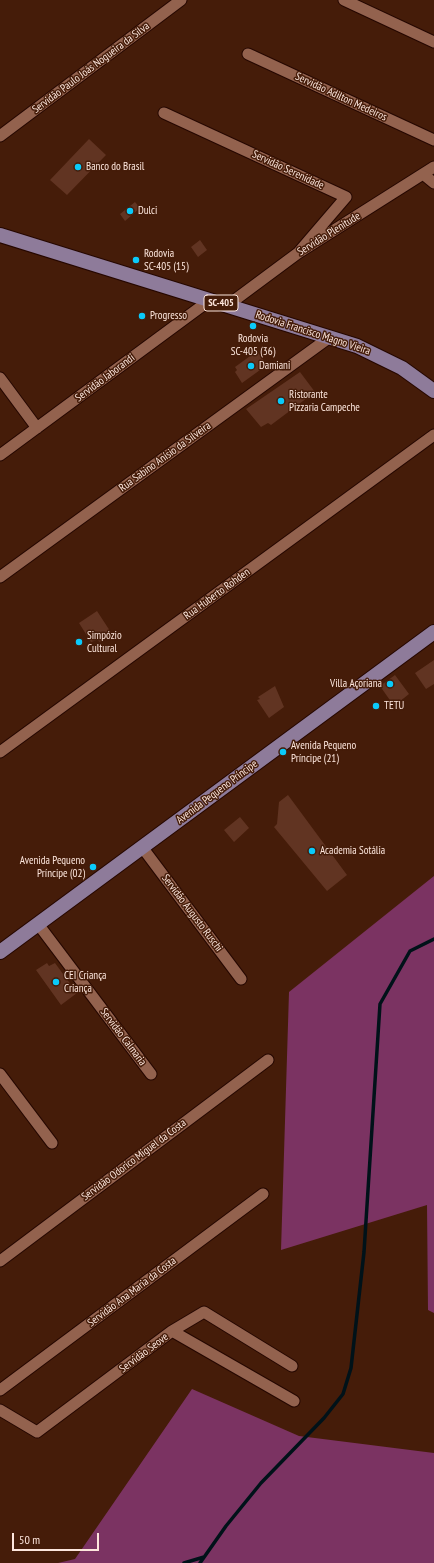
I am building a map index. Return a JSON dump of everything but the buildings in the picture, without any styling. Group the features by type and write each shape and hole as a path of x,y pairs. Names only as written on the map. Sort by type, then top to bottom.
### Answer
{"main road":[{"name":"Rodovia Francisco Magno Vieira","path":"0,235 330,337 377,354 402,368 434,391"},
{"name":"Avenida Pequeno Príncipe","path":"0,952 434,632"}],"street":[{"name":"Servidão Paulo Joás Nogueira da Silva","path":"0,136 181,0"},
{"path":"344,0 434,42"},
{"name":"Servidão Adilton Medeiros","path":"248,54 434,140"},
{"name":"Servidão Serenidade","path":"164,112 346,197 298,253"},
{"name":"Servidão Plenitude","path":"228,305 298,253 434,167"},
{"path":"423,174 434,183"},
{"name":"Servidão Jaborandi","path":"0,455 210,300"},
{"name":"Rua Sabino Anísio da Silveira","path":"0,578 330,337"},
{"path":"0,378 37,428"},
{"name":"Rua Huberto Rohden","path":"0,752 434,435"},
{"name":"Servidão Augusto Ruschi","path":"142,847 241,979"},
{"name":"Servidão Calmaria","path":"38,924 151,1074"},
{"name":"Servidão Odorico Miguel da Costa","path":"0,1261 268,1060"},
{"path":"0,1074 52,1143"},
{"name":"Servidão Ana Maria da Costa","path":"0,1390 263,1194"},
{"name":"Servidão Seove","path":"0,1410 37,1432 172,1331 204,1312 292,1366"},
{"path":"172,1331 294,1401"}],"shaded area":[{"path":"434,876 434,1313 428,1310 427,1205 281,1250 289,992"},
{"path":"192,1389 299,1436 434,1453 434,1563 58,1563 75,1559"}],"waterway":[{"path":"200,1563 226,1526 261,1483 324,1418 343,1394 351,1368 364,1252 380,1004 410,951 434,939"},
{"path":"184,1563 204,1557"}],"place":[{"name":"Banco do Brasil","path":"78,167"},
{"name":"Dulci","path":"130,211"},
{"name":"Rodovia SC-405 (15)","path":"136,260"},
{"name":"Progresso","path":"142,316"},
{"name":"Rodovia SC-405 (36)","path":"253,326"},
{"name":"Damiani","path":"251,366"},
{"name":"Ristorante Pizzaria Campeche","path":"281,401"},
{"name":"Simpózio Cultural","path":"79,642"},
{"name":"Villa Açoriana","path":"390,684"},
{"name":"TETU","path":"376,706"},
{"name":"Avenida Pequeno Príncipe (21)","path":"283,752"},
{"name":"Academia Sotália","path":"312,851"},
{"name":"Avenida Pequeno Príncipe (02)","path":"93,867"},
{"name":"CEI Criança Criança","path":"56,982"}]}
